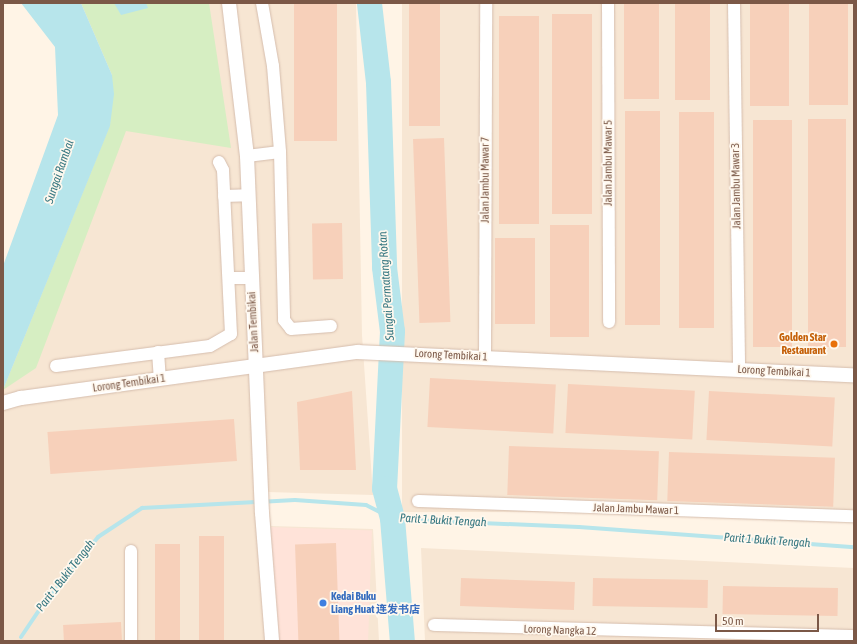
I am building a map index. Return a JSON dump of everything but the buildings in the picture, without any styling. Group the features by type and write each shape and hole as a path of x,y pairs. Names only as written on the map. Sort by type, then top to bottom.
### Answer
{"street":[{"name":"Jalan Tembikai","path":"229,3 247,156 262,514 272,641"},
{"path":"262,3 273,66 280,152 284,320 291,329 331,326"},
{"name":"Jalan Jambu Mawar 7","path":"485,357 486,3"},
{"name":"Jalan Jambu Mawar 5","path":"608,3 609,322"},
{"name":"Jalan Jambu Mawar 3","path":"734,3 739,369"},
{"path":"247,156 280,152"},
{"path":"56,366 210,346 229,337 232,330 230,278 223,170 219,162"},
{"path":"224,196 248,195"},
{"path":"230,278 251,278"},
{"path":"158,352 160,379"},
{"name":"Lorong Tembikai 1","path":"3,403 21,398 358,352 854,374"},
{"name":"Jalan Jambu Mawar 1","path":"418,501 854,516"},
{"path":"130,551 131,641"},
{"name":"Lorong Nangka 12","path":"434,625 854,636"}],"shaded area":[{"path":"81,3 356,3 362,335 373,495 267,492 271,526 373,529 379,641 3,641 3,390 112,75"},
{"path":"402,3 854,3 854,512 402,512"},
{"path":"271,527 372,531 368,641 267,641"},
{"path":"421,548 854,568 854,641 425,641"}],"green space":[{"path":"81,3 209,3 231,148 126,131 36,368 3,390 110,125 112,75"}],"water":[{"name":"Sungai Rambai","path":"21,3 81,3 112,75 114,94 110,126 3,390 3,266 58,115 55,47"},
{"path":"114,3 146,3 148,8 121,15"}],"waterway":[{"name":"Sungai Permatang Rotan","path":"369,3 378,82 384,267 392,331 384,488 392,518 402,641"},
{"name":"Parit 1 Bukit Tengah","path":"21,637 41,607 98,537 142,508 295,500 366,505 392,518 411,520 579,527 854,547"}],"place":[{"name":"Golden Star Restaurant","path":"834,344"},
{"name":"Kedai Buku Liang Huat 连发书店","path":"323,603"}]}
